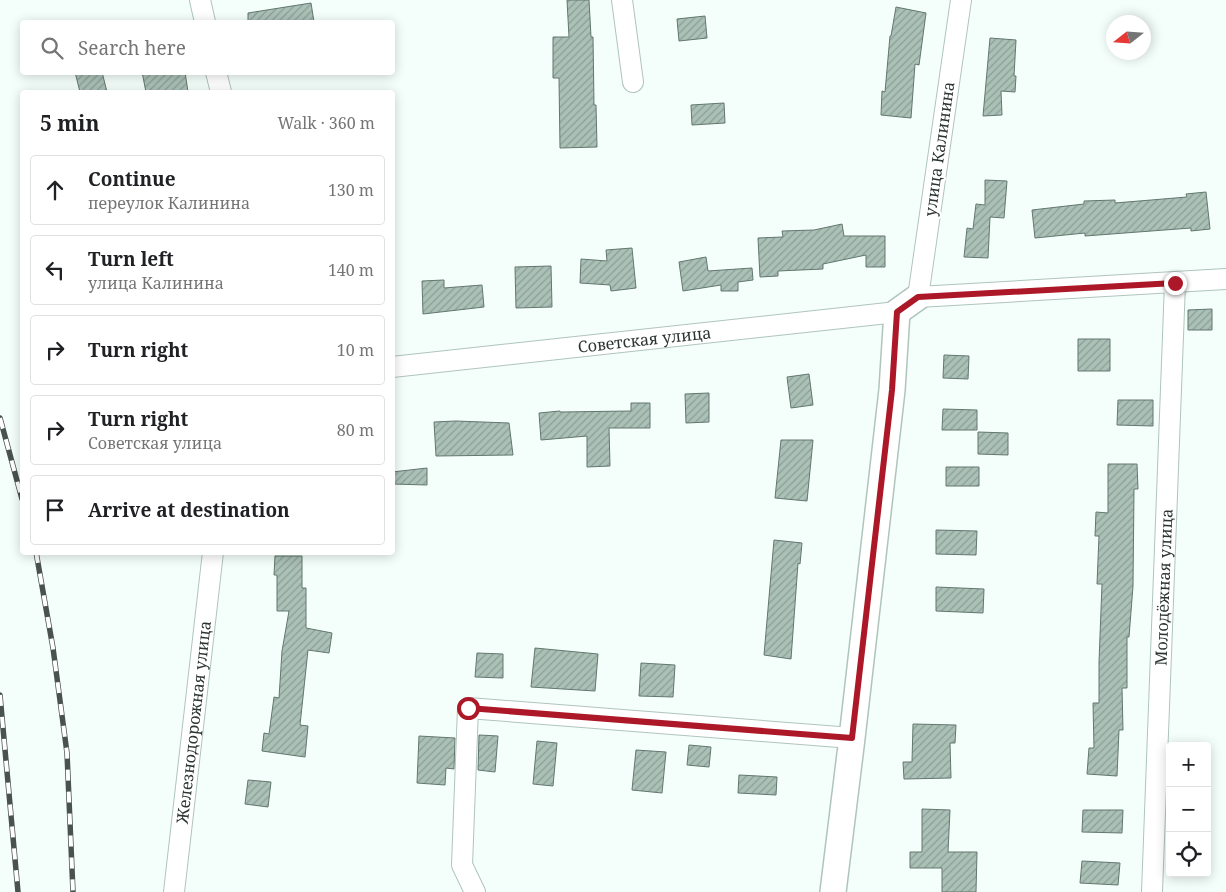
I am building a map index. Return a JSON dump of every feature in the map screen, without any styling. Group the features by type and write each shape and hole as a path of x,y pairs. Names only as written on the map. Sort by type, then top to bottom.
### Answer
{"street":[{"path":"200,0 205,20"},
{"path":"622,0 633,82"},
{"name":"улица Калинина","path":"918,297 961,0"},
{"path":"217,75 220,90"},
{"path":"833,892 892,390 897,312 918,297 1226,279"},
{"name":"Молодёжная улица","path":"1152,892 1175,283"},
{"name":"Советская улица","path":"395,367 897,312"},
{"name":"Железнодорожная улица","path":"174,892 212,555"},
{"path":"475,892 462,866 468,708 852,738"}],"building":[{"path":"567,0 589,0 591,37 593,37 597,147 560,148 559,78 553,78 553,37 569,37"},
{"path":"311,3 314,20 248,20 248,13"},
{"path":"896,7 926,13 919,65 915,64 911,118 881,115 882,91 885,92 890,36"},
{"path":"705,16 707,38 679,41 677,19"},
{"path":"990,38 1016,40 1015,92 1001,91 1002,115 983,116"},
{"path":"76,75 103,75 106,90 80,90"},
{"path":"143,75 185,75 188,90 146,90"},
{"path":"724,103 725,123 692,125 691,105"},
{"path":"985,180 1007,181 1004,218 990,217 988,258 964,257 967,228 973,229 976,204 985,205"},
{"path":"1206,192 1210,229 1191,231 1191,228 1085,236 1085,233 1035,238 1032,210 1084,204 1084,201 1115,200 1115,203 1187,197 1186,194"},
{"path":"842,224 844,236 885,236 885,267 866,267 866,255 823,264 823,269 778,271 778,276 760,277 758,238 783,237 782,231 814,230"},
{"path":"632,248 636,288 611,291 610,285 580,283 581,259 607,261 606,250"},
{"path":"706,257 708,271 752,268 753,280 738,282 738,291 721,291 721,285 683,291 679,262"},
{"path":"551,266 552,307 516,308 515,267"},
{"path":"444,280 444,288 482,285 484,307 423,314 422,281"},
{"path":"1212,309 1212,330 1188,330 1188,310"},
{"path":"1078,339 1110,339 1110,371 1078,371"},
{"path":"944,355 969,356 968,379 943,378"},
{"path":"809,374 813,405 791,408 787,377"},
{"path":"709,393 709,422 686,423 685,394"},
{"path":"1118,400 1153,400 1153,426 1117,425"},
{"path":"631,403 650,403 650,428 609,428 610,466 587,467 587,436 541,440 539,413 560,411 631,411"},
{"path":"943,409 977,410 977,430 942,430"},
{"path":"434,422 509,423 513,455 436,456"},
{"path":"978,432 1008,433 1008,455 978,454"},
{"path":"781,440 813,440 807,501 775,498"},
{"path":"1108,464 1137,464 1138,489 1134,489 1133,586 1129,637 1127,637 1127,688 1122,688 1123,730 1119,730 1117,776 1087,774 1089,748 1094,748 1093,703 1099,703 1102,584 1097,584 1099,536 1095,536 1096,512 1108,513"},
{"path":"946,467 979,467 979,486 946,486"},
{"path":"427,468 427,485 395,484 395,472"},
{"path":"936,530 977,531 976,555 936,554"},
{"path":"774,540 802,543 800,564 798,563 791,659 764,655"},
{"path":"275,556 302,556 302,588 306,588 306,628 332,633 329,653 308,650 300,725 308,726 305,757 262,751 264,733 269,734 274,697 279,698 282,651 289,611 277,611 277,575 274,575"},
{"path":"936,587 984,589 983,613 936,611"},
{"path":"535,648 598,654 595,691 531,687"},
{"path":"477,653 503,654 503,678 475,677"},
{"path":"641,663 675,665 673,697 639,696"},
{"path":"913,724 956,725 955,743 950,743 951,778 904,779 903,762 912,762"},
{"path":"479,735 498,736 495,772 478,770"},
{"path":"419,736 455,738 454,769 446,768 445,785 417,783"},
{"path":"537,741 557,743 553,786 533,784"},
{"path":"689,745 711,747 709,767 687,765"},
{"path":"636,750 666,752 662,793 632,790"},
{"path":"739,775 777,777 776,795 738,793"},
{"path":"248,780 271,782 268,807 245,804"},
{"path":"922,809 950,810 948,852 977,852 976,892 942,892 942,868 910,868 910,852 922,852"},
{"path":"1083,810 1123,810 1122,833 1082,832"},
{"path":"1082,861 1120,863 1118,885 1080,883"}],"railway":[{"path":"0,418 20,492"},
{"path":"37,555 53,648 67,753 73,892"},
{"path":"0,695 18,892"}],"route":[{"path":"468,708 852,738 892,390 897,312 918,297 1175,283"}]}
